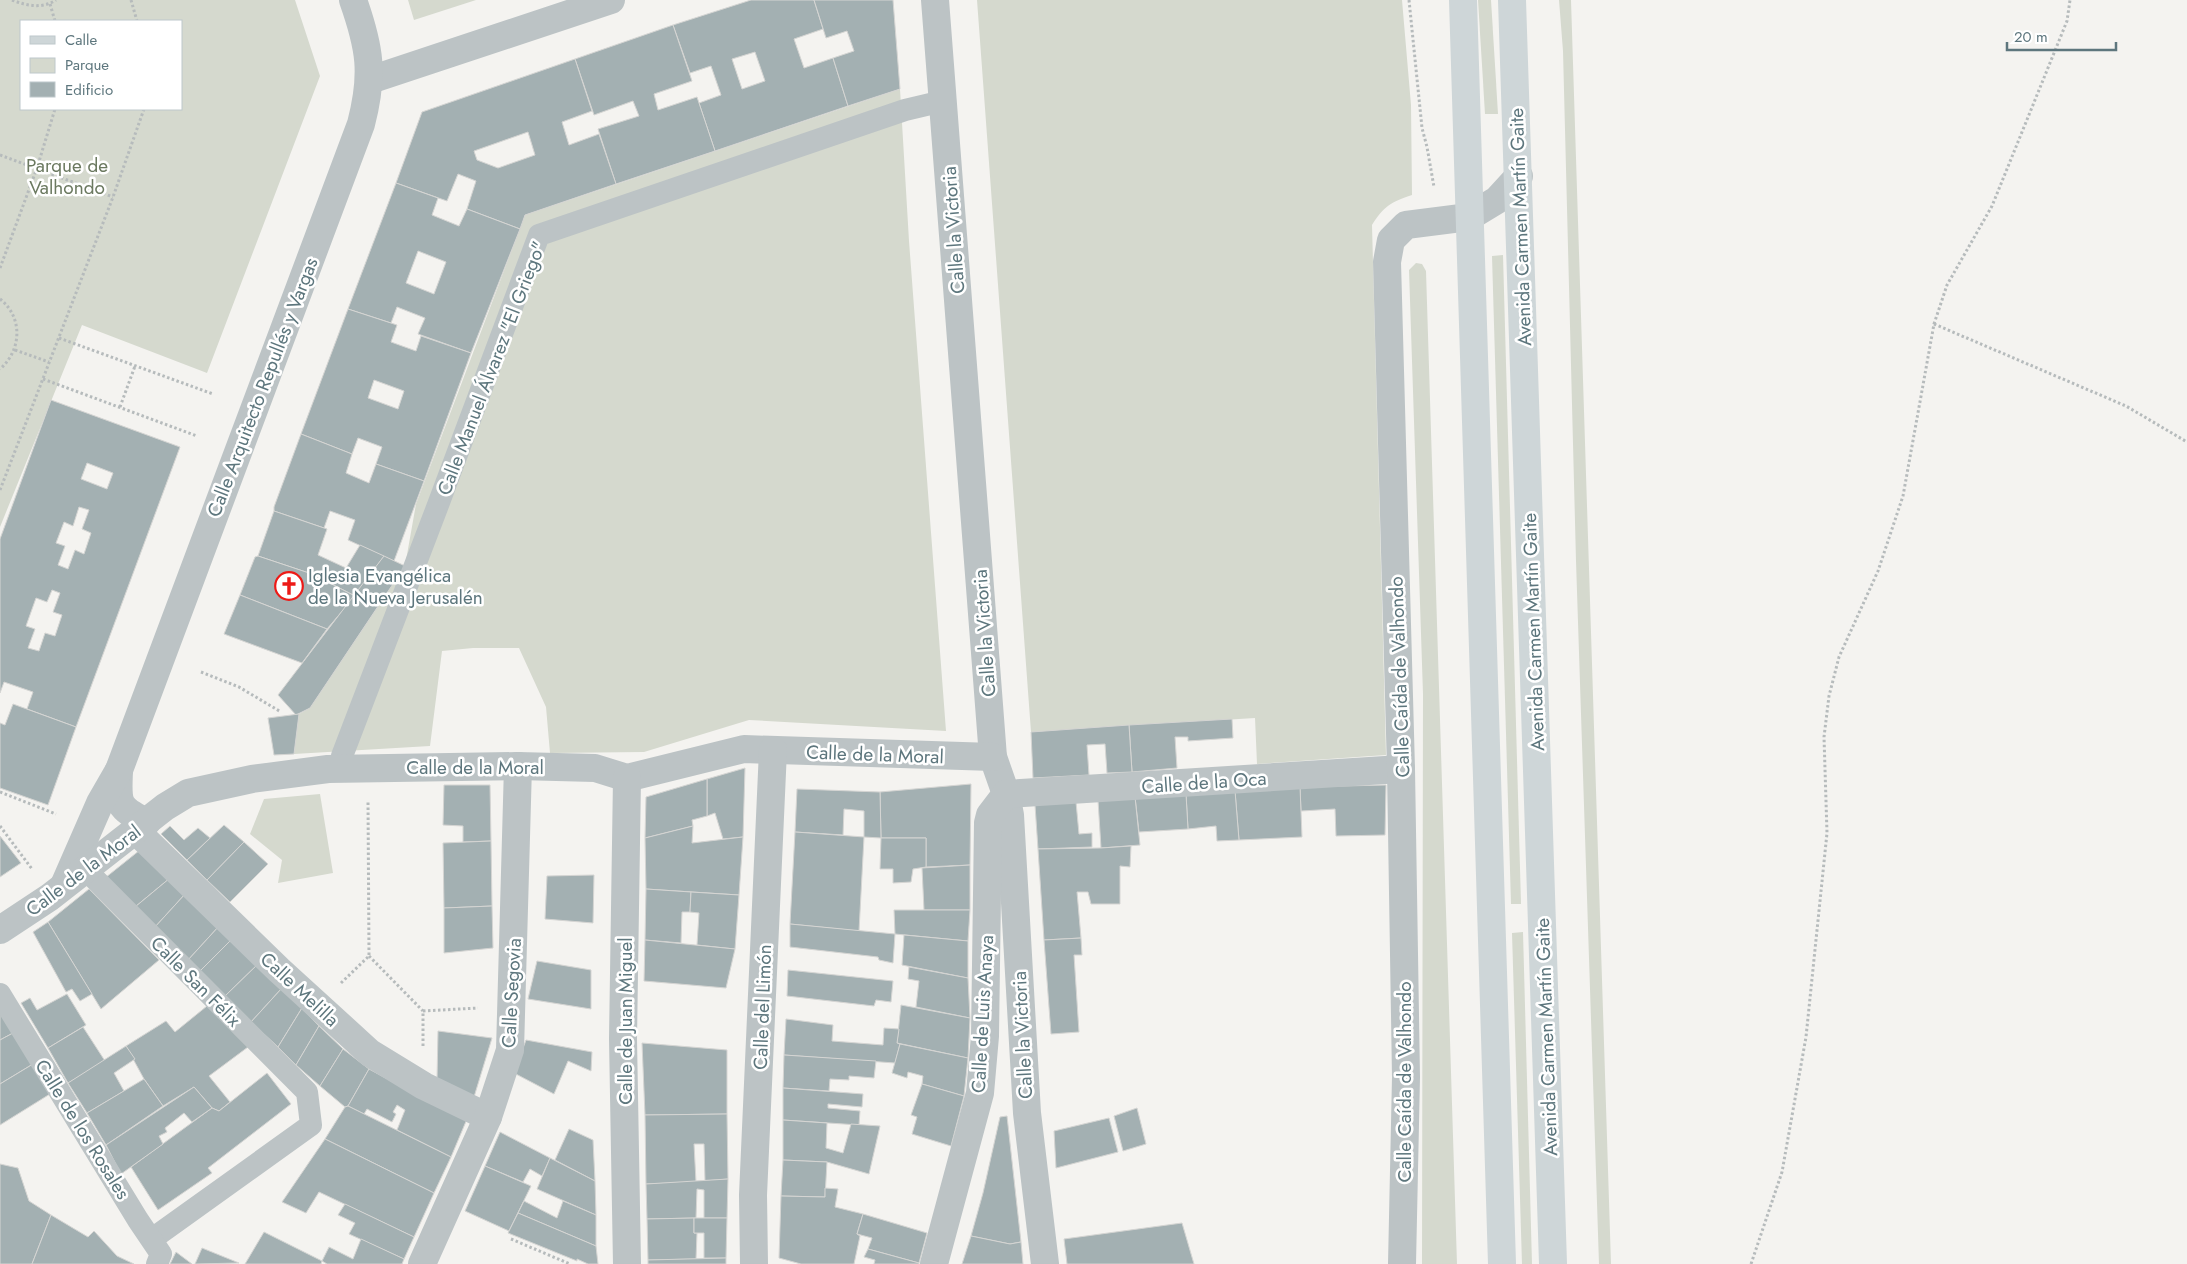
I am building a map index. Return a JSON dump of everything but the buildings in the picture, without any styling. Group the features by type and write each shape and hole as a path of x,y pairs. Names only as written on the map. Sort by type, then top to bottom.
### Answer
{"main road":[{"path":"1463,0 1502,1264"},
{"name":"Avenida Carmen Martín Gaite","path":"1512,0 1553,1264"}],"street":[{"name":"Calle Arquitecto Repullés y Vargas","path":"75,877 100,803 119,770 361,124 370,80 369,51 353,0"},
{"path":"370,80 611,0"},
{"name":"Calle la Victoria","path":"935,0 993,757 1006,794 1010,815 1027,1113 1045,1264"},
{"name":"Calle Manuel Álvarez \"El Griego\"","path":"342,756 539,235 905,110 943,100"},
{"name":"Calle Caída de Valhondo","path":"1402,1264 1406,1077 1401,770 1387,262 1391,240 1406,225 1469,217 1497,200 1518,176"},
{"name":"Calle de la Moral","path":"0,930 75,877 165,807 188,793 252,779 328,769 518,766 595,768 627,778 744,749 993,757"},
{"name":"Calle del Limón","path":"754,1264 753,1195 773,750"},
{"name":"Calle Segovia","path":"422,1264 488,1117 510,1050 518,766"},
{"name":"Calle Arquitecto Repullés y Vargas","path":"119,770 118,799 141,826"},
{"name":"Calle de la Oca","path":"1006,794 1401,770"},
{"name":"Calle de Juan Miguel","path":"627,778 623,1039 627,1264"},
{"name":"Calle de Luis Anaya","path":"934,1264 980,1093 985,1036 988,823 990,815 1006,794"},
{"name":"Calle Melilla","path":"141,826 318,1006 370,1053 424,1086 488,1117"},
{"name":"Calle San Félix","path":"75,877 307,1092 311,1125 152,1239"},
{"name":"Calle de los Rosales","path":"0,994 161,1254 157,1264"}],"path":[{"path":"12,0 29,6 50,4 56,0"},
{"path":"130,0 137,20"},
{"path":"1409,0 1422,128 1435,195"},
{"path":"1751,1264 1782,1172 1806,1037 1827,833 1824,738 1829,696 1839,657 1878,571 1903,496 1934,324 1947,285 1992,206 2067,21 2070,0"},
{"path":"50,4 54,20"},
{"path":"0,268 37,168 55,110"},
{"path":"0,490 113,198 144,110"},
{"path":"0,155 113,198"},
{"path":"0,299 9,307 18,328 15,350 0,369"},
{"path":"1934,324 2126,406 2187,442"},
{"path":"59,338 213,394"},
{"path":"15,350 50,362"},
{"path":"120,407 135,366"},
{"path":"43,379 197,436"},
{"path":"201,672 239,687 282,712"},
{"path":"0,792 56,814"},
{"path":"368,799 370,956 423,1011 424,1086"},
{"path":"0,826 32,870"},
{"path":"318,1006 370,956"},
{"path":"423,1011 480,1008"},
{"path":"511,1239 570,1264"}],"green space":[{"name":"Parque de Valhondo","path":"0,0 295,0 320,76 207,373 82,325 0,527"},
{"path":"408,0 476,0 414,20"},
{"path":"977,0 1402,0 1411,105 1412,195 1389,206 1380,213 1372,225 1386,755 1257,764 1255,718 1031,732"},
{"path":"1478,0 1491,0 1498,114 1485,114"},
{"path":"1559,0 1571,0 1611,1264 1599,1264 1576,561 1563,51"},
{"path":"900,89 909,241 946,731 749,720 644,752 550,753 546,707 519,648 473,648 442,651 430,746 294,754 299,714 310,708 405,566 416,504 525,215"},
{"path":"1503,255 1521,904 1511,904 1492,256"},
{"path":"1416,263 1422,264 1426,271 1457,1264 1422,1264 1423,694 1409,270"},
{"path":"320,794 333,873 278,883 282,860 250,834 264,799"},
{"path":"1523,932 1532,1264 1522,1264 1512,933"}],"place":[{"name":"Iglesia Evangélica de la Nueva Jerusalén","path":"289,586"}]}
